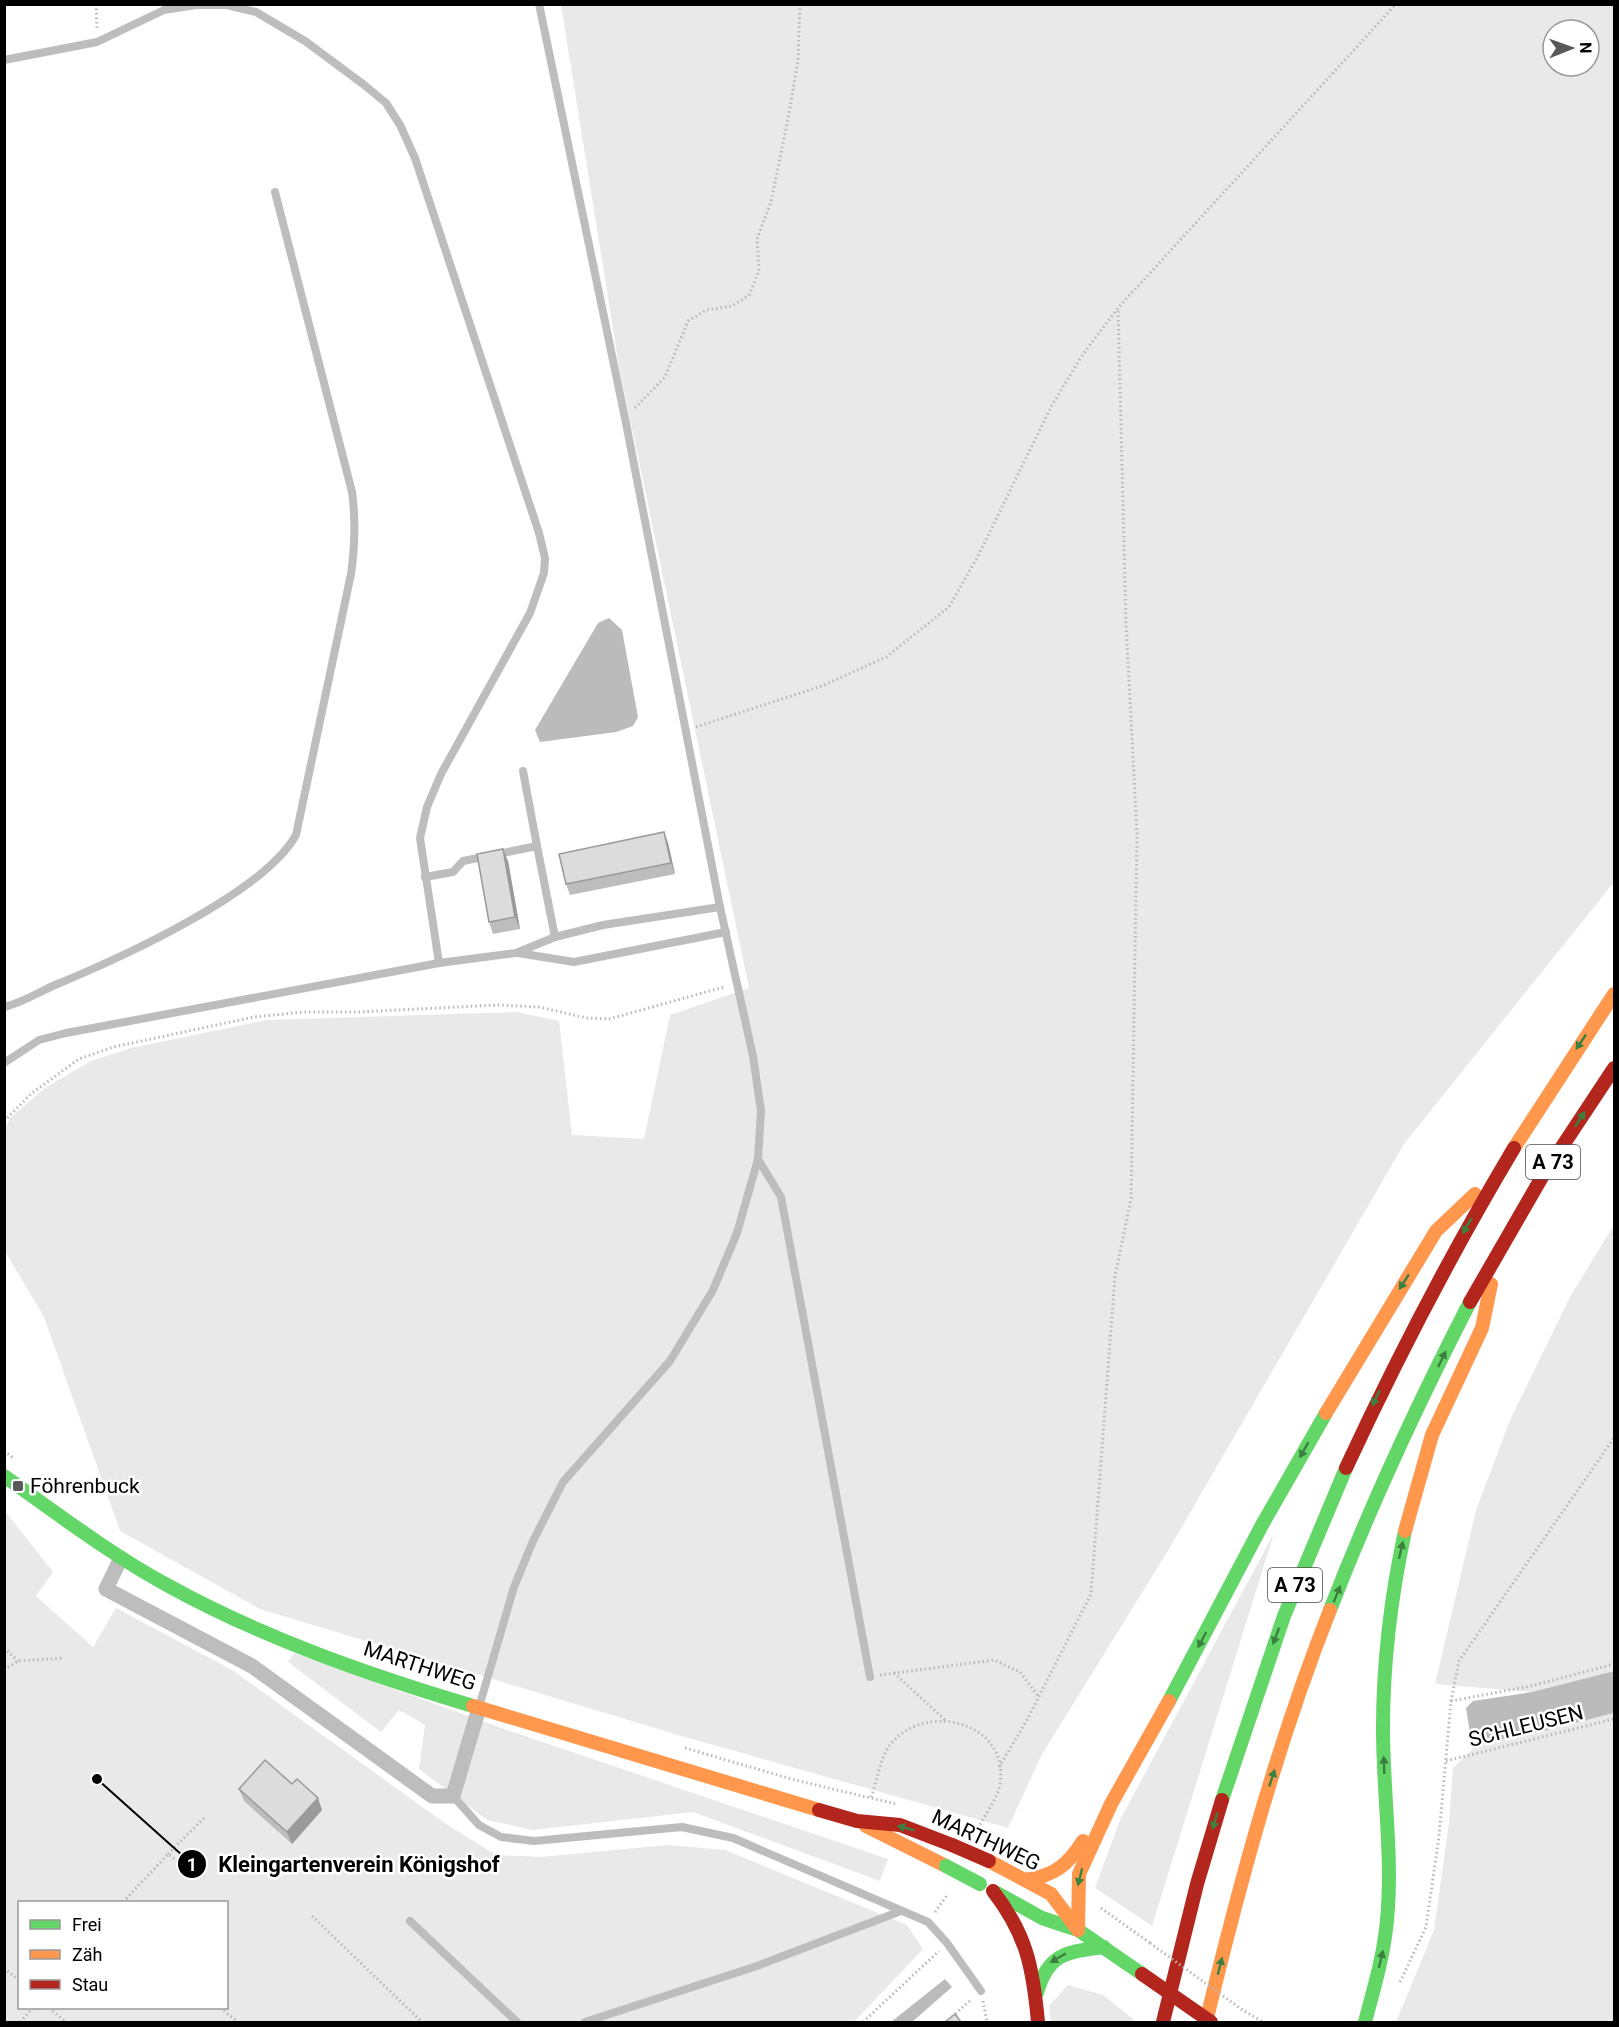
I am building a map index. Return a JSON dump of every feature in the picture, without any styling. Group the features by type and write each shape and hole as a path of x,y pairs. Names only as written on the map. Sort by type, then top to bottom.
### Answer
{"main road":[{"name":"A 73","path":"1163,2022 1198,1883 1230,1770 1293,1588 1330,1499 1392,1366 1434,1283 1496,1175 1614,994"},
{"name":"A 73","path":"1206,2022 1261,1816 1322,1632 1387,1473 1462,1318 1549,1169 1614,1068"},
{"path":"1078,1930 1079,1875 1111,1804 1268,1514 1362,1350 1436,1231 1496,1175"},
{"name":"A 73","path":"1365,2020 1383,1952 1387,1919 1389,1873 1383,1720 1387,1641 1398,1563 1411,1505 1432,1435 1443,1406 1482,1328 1496,1259"},
{"name":"MARTHWEG","path":"4,1476 121,1558 169,1586 282,1640 372,1673 479,1708 857,1821 1042,1918 1078,1930 1211,2022"},
{"path":"1025,1880 1054,1875 1065,1867 1111,1804"},
{"name":"MARTHWEG","path":"857,1821 900,1825 989,1861 1051,1894 1078,1930"},
{"path":"993,1891 1011,1913 1026,1940 1032,1963 1038,2022"},
{"path":"1036,1997 1040,1978 1053,1959 1064,1954 1104,1947"}],"street":[{"path":"121,1558 105,1589 252,1666 432,1796 453,1796 479,1708"}],"lane":[{"path":"479,1708 514,1587 533,1541 563,1482 670,1361 713,1290 737,1233 758,1159 761,1112 753,1056 720,907 625,418 539,4"},
{"path":"4,60 97,42 164,10 196,5 227,5 256,12 305,41 386,103 400,125 415,158 539,533 544,558 544,573 530,613 441,774 427,807 420,838 439,963"},
{"path":"4,1007 114,962 179,925 241,887 272,864 288,849 296,835 332,676 356,545 352,492 275,192"},
{"path":"523,771 555,937"},
{"path":"425,877 453,872 463,861 537,846"},
{"path":"4,1063 39,1040 66,1033 439,963 516,953 555,937 603,926 720,907"},
{"path":"516,953 574,962 726,932"},
{"path":"758,1159 781,1197 870,1677"},
{"path":"453,1796 478,1825 501,1837 534,1841 682,1827 733,1838 928,1923 947,1943 981,1991"},
{"path":"585,2022 757,1966 902,1911"},
{"path":"410,1921 517,2022"}],"path":[{"path":"96,4 97,42"},
{"path":"625,418 665,377 688,321 706,310 732,306 749,295 759,271 757,239 771,202 789,114 798,60 800,4"},
{"path":"685,730 822,686 886,657 949,607 978,556 1052,405 1083,354 1118,308 1396,4"},
{"path":"999,1767 1039,1697 1090,1594 1115,1276 1131,1199 1137,834 1126,623 1118,308"},
{"path":"4,1121 32,1093 79,1059 113,1047 254,1017 303,1012 357,1012 498,1005 539,1007 587,1018 609,1019 736,984"},
{"path":"1397,1987 1426,1928 1439,1836 1451,1701 1459,1661 1614,1438"},
{"path":"4,1450 23,1465"},
{"path":"4,1648 18,1661"},
{"path":"4,1670 18,1661 63,1658"},
{"path":"870,1677 994,1660 1020,1672 1039,1697"},
{"path":"1451,1701 1531,1686 1614,1664"},
{"path":"894,1673 945,1720"},
{"name":"SCHLEUSEN","path":"1446,1761 1614,1719"},
{"path":"680,1747 795,1779 871,1797 889,1747 907,1728 930,1720 953,1720 978,1731 996,1754 1000,1785 980,1825"},
{"path":"124,1901 205,1817"},
{"path":"168,1854 189,1870"},
{"path":"928,1923 948,1894"},
{"path":"312,1916 422,2022"},
{"path":"863,2022 947,1943"},
{"path":"1150,1943 1263,2022"},
{"path":"4,1968 18,1980"},
{"path":"945,2022 981,1991 987,2022"},
{"path":"20,2022 31,2009"},
{"path":"51,2009 66,2022"},
{"path":"222,2009 238,2022"}],"shaded area":[{"path":"561,5 1614,5 1614,882 1404,1144 1169,1549 1041,1756 1008,1828 678,1735 260,1609 120,1531 44,1317 5,1251 4,1132 10,1118 45,1088 91,1061 131,1048 267,1020 516,1012 559,1021 572,1135 644,1139 670,1015 749,988 619,366"},
{"path":"609,618 622,630 638,717 633,726 616,732 540,742 535,730 598,623"},
{"path":"1614,1225 1614,1671 1532,1692 1435,1684 1476,1510 1511,1418 1571,1295"},
{"path":"4,1510 53,1572 36,1596 93,1647 116,1608 232,1670 446,1824 496,1855 541,1857 668,1845 725,1850 907,1925 923,1949 854,2022 5,2022"},
{"path":"1274,1533 1152,1926 1095,1888 1120,1820"},
{"path":"294,1653 504,1729 888,1859 880,1881 693,1812 532,1830 487,1820 419,1769 425,1725 399,1710 381,1732 288,1662"},
{"path":"1614,1671 1614,1713 1539,1732 1478,1744 1471,1740 1466,1708 1473,1701 1532,1692"},
{"path":"1614,1713 1614,2022 1396,2022 1434,1930 1449,1823 1453,1768 1478,1744 1539,1732"},
{"path":"945,1979 952,1987 912,2022 891,2022"},
{"path":"1068,1985 1103,1995 1133,2019 1132,2022 1051,2022 1049,2006"}],"building":[{"path":"664,832 671,863 566,884 559,854"},
{"path":"503,849 515,917 489,922 477,854"},
{"path":"265,1760 292,1784 297,1779 318,1798 287,1832 239,1789"},
{"path":"955,2014 961,2022 945,2022"}],"traffic: fast":[{"path":"1330,1610 1396,1454 1470,1302"},
{"path":"1169,1701 1262,1525 1326,1413"},
{"path":"1222,1800 1284,1616 1346,1468"},
{"path":"4,1476 125,1560 203,1604 317,1654 473,1706"},
{"path":"1365,2022 1386,1933 1389,1872 1383,1753 1384,1679 1392,1605 1405,1531"},
{"path":"946,1866 980,1884"},
{"path":"997,1893 1042,1918 1078,1930 1142,1974"},
{"path":"1037,1993 1053,1962 1069,1953 1104,1947"}],"traffic: slow":[{"path":"1514,1148 1614,994"},
{"path":"1326,1413 1436,1231 1475,1194"},
{"path":"1405,1531 1432,1435 1482,1328 1491,1284"},
{"path":"1206,2022 1232,1917 1276,1762 1330,1610"},
{"path":"1078,1930 1079,1874 1111,1804 1169,1701"},
{"path":"473,1706 819,1810"},
{"path":"866,1826 946,1866"},
{"path":"1025,1880 1044,1876 1059,1868 1072,1857 1083,1841"},
{"path":"989,1861 1051,1894 1078,1930"}],"traffic: jam":[{"path":"1470,1302 1542,1177 1614,1068"},
{"path":"1346,1468 1426,1306 1514,1148"},
{"path":"1163,2022 1197,1884 1222,1800"},
{"path":"819,1810 857,1821 900,1825 952,1845"},
{"path":"952,1845 989,1861"},
{"path":"993,1891 1014,1922 1021,1938 1031,1968 1038,2022"},
{"path":"1142,1974 1211,2022"}],"place":[{"name":"Föhrenbuck","path":"18,1486"},
{"name":"Kleingartenverein Königshof","path":"97,1779"}]}
